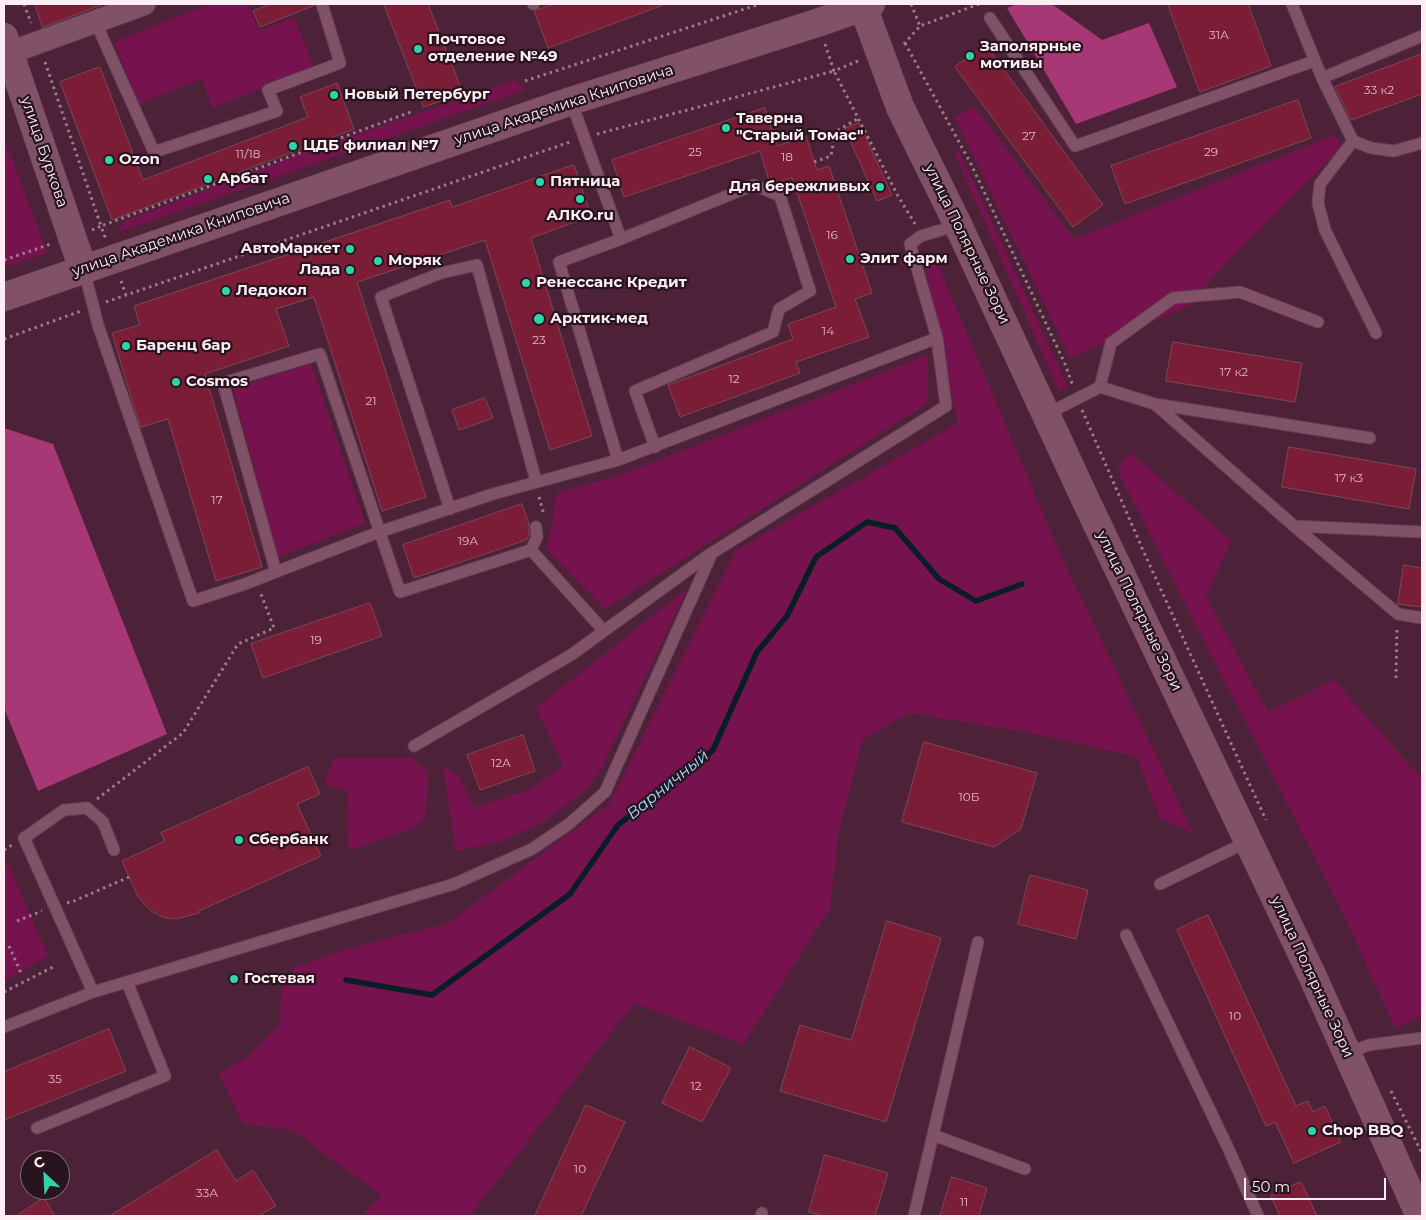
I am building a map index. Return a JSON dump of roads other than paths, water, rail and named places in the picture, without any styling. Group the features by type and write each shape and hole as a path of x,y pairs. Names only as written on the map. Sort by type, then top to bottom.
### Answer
{"main road":[{"name":"улица Академика Книповича","path":"4,297 571,101 817,23 865,5"},
{"name":"улица Полярные Зори","path":"865,5 900,107 958,225 1087,503 1259,835 1347,1054 1420,1216"},
{"name":"улица Буркова","path":"6,45 74,237 83,269"}],"street":[{"path":"6,45 108,13 144,4"}],"lane":[{"path":"108,13 154,152 277,111 268,90 340,63 322,4"},
{"path":"1292,4 1314,61 1353,141 1371,148 1394,151 1422,142"},
{"path":"990,18 1075,146 1314,61"},
{"path":"1322,78 1422,36"},
{"path":"571,101 621,239"},
{"path":"1353,141 1320,184 1318,204 1325,230 1376,333"},
{"path":"618,460 559,262 621,239 754,184 780,196 810,290 779,309 774,332 635,391 655,446"},
{"path":"414,746 571,655 712,553 946,406 937,338 910,244 921,236 958,225"},
{"path":"450,509 381,297 441,273 477,265 536,481"},
{"path":"83,269 98,326 193,600 256,580 379,532 536,481 618,460 937,338"},
{"path":"1100,387 1112,343 1173,298 1240,292 1318,322"},
{"path":"276,572 223,382 320,354 400,592 532,550"},
{"path":"1047,414 1100,387 1155,404 1370,438"},
{"path":"1155,404 1398,614 1422,618"},
{"path":"1294,526 1422,532"},
{"path":"532,550 537,537 536,527"},
{"path":"532,550 604,631"},
{"path":"4,1027 93,992 454,884 532,849 569,824 605,792 712,553"},
{"path":"93,992 24,838 64,810 87,808 103,822 114,850"},
{"path":"1160,884 1259,835"},
{"path":"1126,935 1229,1150 1258,1216"},
{"path":"914,1216 978,942"},
{"path":"37,1128 165,1076 127,982"},
{"path":"1347,1054 1369,1045 1422,1038"},
{"path":"933,1135 1025,1169"}],"waterway":[{"name":"Варничный","path":"346,980 432,995 570,894 618,825 713,750 757,652 787,616 816,557 867,522 895,528 939,579 976,601 1022,584"}],"place":[{"name":"Почтовое отделение №49","path":"418,49"},
{"name":"Заполярные мотивы","path":"970,56"},
{"name":"Новый Петербург","path":"334,95"},
{"name":"Таверна \"Старый Томас\"","path":"726,128"},
{"name":"ЦДБ филиал №7","path":"293,146"},
{"name":"Ozon","path":"109,160"},
{"name":"Арбат","path":"208,179"},
{"name":"Пятница","path":"540,182"},
{"name":"Для бережливых","path":"880,187"},
{"name":"АЛКО.ru","path":"580,199"},
{"name":"АвтоМаркет","path":"350,249"},
{"name":"Элит фарм","path":"850,259"},
{"name":"Моряк","path":"378,261"},
{"name":"Лада","path":"350,270"},
{"name":"Ренессанс Кредит","path":"526,283"},
{"name":"Ледокол","path":"226,291"},
{"name":"Арктик-мед","path":"539,319"},
{"name":"Баренц бар","path":"126,346"},
{"name":"Cosmos","path":"176,382"},
{"name":"Сбербанк","path":"239,840"},
{"name":"Гостевая","path":"234,979"},
{"name":"Chop BBQ","path":"1312,1131"}]}
